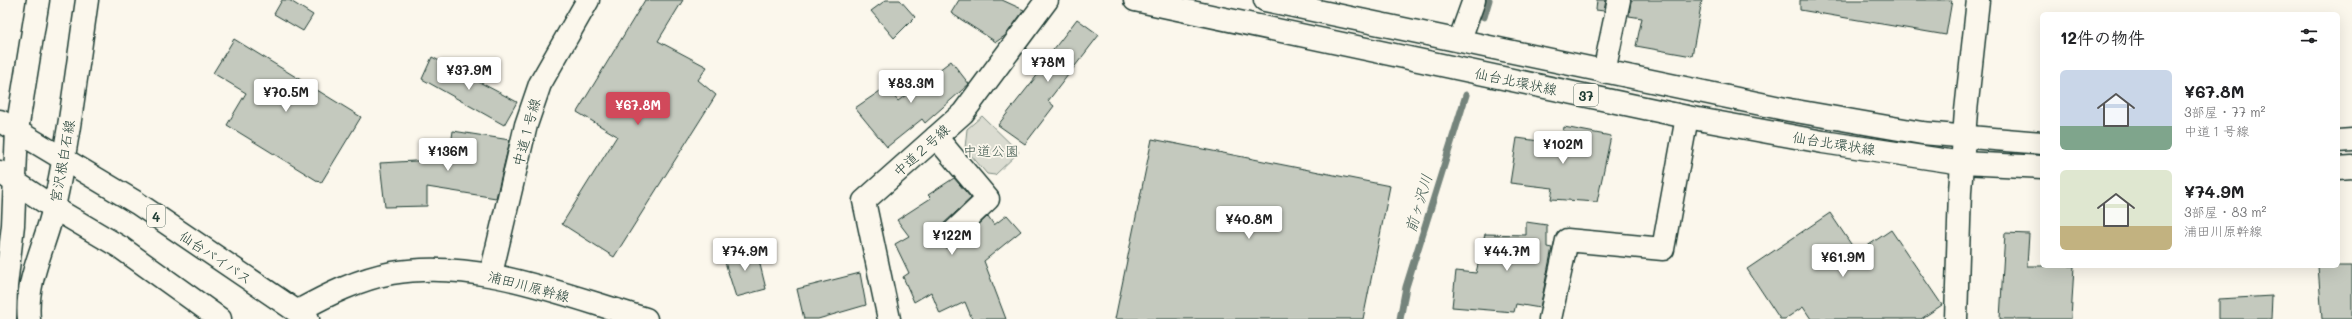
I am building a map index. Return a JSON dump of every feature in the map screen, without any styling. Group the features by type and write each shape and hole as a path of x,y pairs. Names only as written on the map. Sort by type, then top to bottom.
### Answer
{"main road":[{"path":"5,319 8,125 38,0"},
{"name":"宮沢根白石線","path":"29,319 29,292 54,208 87,0"},
{"name":"中道１号線","path":"491,274 526,125 540,84 588,0"},
{"name":"中道２号線","path":"889,319 864,201 963,113 1047,0"},
{"name":"仙台北環状線","path":"1135,0 1687,116 1822,142 1962,163 2040,168"},
{"name":"仙台北環状線","path":"1265,0 1790,110 1922,133 2040,142"},
{"path":"1460,40 1474,0"},
{"path":"1604,72 1619,0"},
{"path":"1956,319 1962,163 1978,0"},
{"path":"1550,319 1567,240 1663,249 1687,116"},
{"name":"仙台バイパス","path":"8,125 137,203 303,315"},
{"path":"936,137 988,199 949,236"},
{"path":"2340,141 2352,140"},
{"path":"2340,168 2352,166"},
{"path":"7,176 54,208 120,247 220,319"},
{"name":"浦田川原幹線","path":"303,315 338,289 392,273 444,270 491,274 646,319"}],"green space":[{"name":"中道公園","path":"982,116 1019,152 995,175 987,174 965,148 967,129"}],"building":[{"path":"282,0 289,0 313,15 303,31 274,14"},
{"path":"645,0 683,0 658,41 707,67 698,80 716,95 614,257 562,224 617,136 577,112"},
{"path":"886,0 900,0 915,17 894,38 871,11"},
{"path":"959,0 1002,0 1024,10 1006,35 996,42 951,13"},
{"path":"1597,0 1606,0 1604,11 1596,10"},
{"path":"1631,0 1702,0 1692,56 1636,46 1642,18 1629,16"},
{"path":"1800,0 1952,0 1946,35 1800,10"},
{"path":"1077,19 1099,35 1048,101 1054,106 1025,144 998,125 1039,73 1037,71"},
{"path":"234,39 361,117 321,183 227,125 246,93 213,73"},
{"path":"432,57 517,102 504,125 422,79"},
{"path":"951,61 969,84 925,123 922,119 887,147 855,108 886,87 898,101"},
{"path":"1564,127 1611,136 1597,202 1551,199 1553,188 1510,183 1517,138 1561,144"},
{"path":"453,131 510,140 496,198 427,187 427,206 385,207 380,163 449,159"},
{"path":"1152,139 1390,186 1363,319 1115,319"},
{"path":"954,178 971,198 940,227 937,239 940,245 946,248 957,245 988,216 994,225 1007,215 1021,231 984,261 1006,319 972,319 965,302 940,314 931,292 914,302 903,277 909,273 895,244 909,236 897,220 931,198 928,195"},
{"path":"1830,213 1857,253 1891,230 1942,305 1921,319 1811,319 1803,307 1785,319 1780,319 1747,269"},
{"path":"1526,222 1547,225 1547,247 1552,248 1540,308 1516,304 1514,312 1452,307 1456,271 1476,273 1485,234 1526,235"},
{"path":"2005,233 2029,234 2027,266 2040,266 2040,268 2074,268 2071,319 2000,319"},
{"path":"756,248 766,289 736,297 723,256"},
{"path":"2340,266 2352,266 2352,319 2322,319 2318,268 2340,268"},
{"path":"860,273 866,305 818,319 804,319 797,289"},
{"path":"2272,296 2271,319 2219,319 2219,299"}],"waterway":[{"path":"1484,17 1489,0"},
{"name":"前ヶ沢川","path":"1400,319 1406,287 1466,95"}]}
